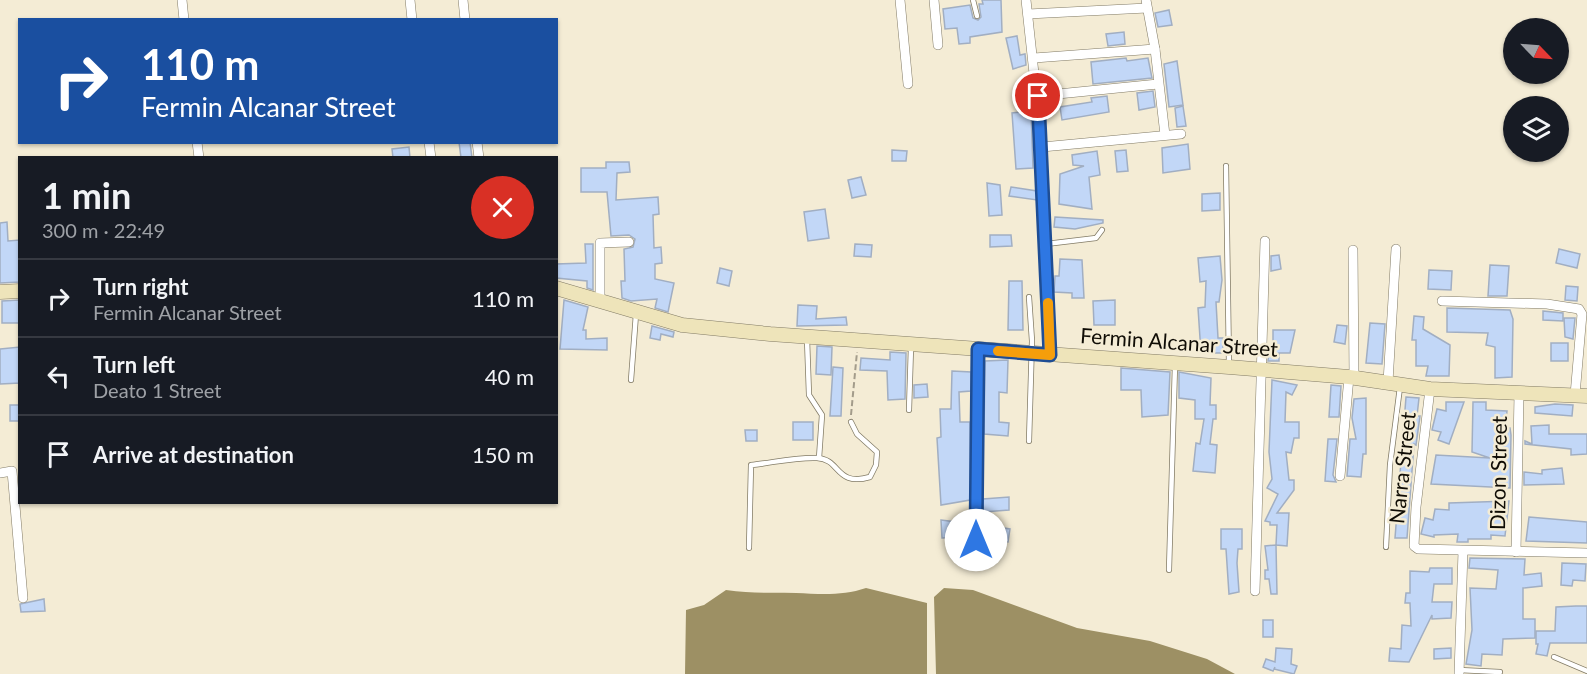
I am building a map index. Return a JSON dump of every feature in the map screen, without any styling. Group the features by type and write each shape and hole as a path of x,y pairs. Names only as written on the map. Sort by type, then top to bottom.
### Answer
{"main road":[{"name":"Fermin Alcanar Street","path":"558,289 682,325 1229,367 1352,378 1430,389 1581,395"},
{"path":"0,292 18,291"}],"street":[{"path":"182,0 184,18"},
{"path":"410,0 412,18"},
{"path":"463,0 465,18"},
{"path":"900,0 908,84"},
{"path":"934,0 938,45"},
{"path":"1026,0 1042,147 1050,355"},
{"path":"1071,0 1072,11"},
{"path":"1028,14 1072,11 1110,5 1146,4 1155,49 1165,135"},
{"path":"1034,58 1155,49"},
{"path":"1038,96 1158,84"},
{"path":"1042,147 1181,134"},
{"path":"1255,591 1265,241"},
{"path":"600,302 600,243 629,242"},
{"path":"1394,383 1396,249"},
{"path":"1340,476 1352,378 1353,250"},
{"path":"1442,301 1547,304 1579,309 1582,314 1581,395"},
{"path":"976,540 978,349"},
{"name":"Narra Street","path":"1430,389 1413,542 1418,549 1463,551"},
{"name":"Dizon Street","path":"1516,552 1519,394"},
{"path":"0,473 12,471 23,598"},
{"path":"1459,672 1463,551 1587,553"}],"lane":[{"path":"973,0 977,16"},
{"path":"1226,166 1229,367"},
{"path":"1046,244 1096,238 1102,230"},
{"path":"1029,297 1032,353 1029,441"},
{"path":"630,380 636,311"},
{"path":"807,336 808,395 822,415 819,458"},
{"path":"909,410 911,344"},
{"path":"1169,570 1175,363"},
{"path":"1386,547 1394,383"},
{"path":"749,548 751,465 819,458 829,463 847,479 859,480 870,477 876,465 877,452 857,434 851,422"},
{"path":"1554,657 1587,671"},
{"path":"1459,672 1500,672"}],"path":[{"path":"851,422 858,340"}],"shaded area":[{"path":"866,588 927,603 927,674 685,674 686,610 704,605 726,590 831,594"},
{"path":"944,588 973,590 1077,628 1150,641 1207,659 1235,674 936,674 934,597"}],"building":[{"path":"982,0 1001,0 1002,32 970,37 970,43 959,44 957,28 945,29 943,9 970,5 973,18 978,20 981,17 979,4 983,4"},
{"path":"1169,10 1172,25 1158,27 1155,13"},
{"path":"1124,32 1125,44 1108,46 1106,34"},
{"path":"1017,36 1020,55 1025,54 1026,65 1013,69 1006,38"},
{"path":"1126,58 1127,61 1148,58 1152,78 1093,84 1091,62"},
{"path":"1177,61 1183,105 1169,107 1164,64"},
{"path":"1153,91 1155,107 1139,110 1137,93"},
{"path":"1107,96 1109,112 1062,120 1060,107 1092,102 1091,98"},
{"path":"1183,106 1186,126 1177,127 1175,108"},
{"path":"1031,111 1033,168 1016,169 1012,113"},
{"path":"459,144 470,144 472,156 461,156"},
{"path":"1188,144 1190,169 1163,173 1162,148"},
{"path":"409,147 410,156 393,156 392,149"},
{"path":"892,150 907,151 906,161 892,161"},
{"path":"1126,150 1128,171 1117,172 1115,151"},
{"path":"1097,151 1100,175 1089,177 1092,209 1059,204 1060,174 1084,166 1073,165 1072,155"},
{"path":"606,162 629,162 630,172 617,173 616,200 658,197 659,214 653,215 654,248 661,247 662,263 655,264 655,279 674,283 668,312 655,308 657,299 631,301 622,298 621,281 625,281 624,249 633,247 635,239 629,235 611,236 607,192 581,192 581,168 606,168"},
{"path":"861,177 866,195 852,198 848,180"},
{"path":"987,183 1000,185 1002,215 989,216"},
{"path":"1011,187 1037,191 1037,200 1009,196"},
{"path":"1220,193 1220,210 1202,211 1202,194"},
{"path":"825,209 829,238 808,241 804,212"},
{"path":"1055,217 1103,220 1103,223 1075,229 1054,227"},
{"path":"7,222 8,241 18,240 18,282 0,283 0,223"},
{"path":"990,235 1011,235 1012,246 990,247"},
{"path":"585,244 593,244 593,290 587,288 587,281 558,278 558,264 586,263"},
{"path":"855,244 872,245 871,257 854,256"},
{"path":"1559,249 1580,254 1577,268 1556,263"},
{"path":"1279,255 1281,269 1271,271 1271,256"},
{"path":"1220,256 1222,280 1219,302 1216,302 1218,338 1223,338 1223,353 1201,353 1198,308 1205,307 1206,281 1200,282 1198,258"},
{"path":"1060,259 1082,260 1084,298 1072,298 1072,293 1054,292 1055,276 1059,276"},
{"path":"1490,265 1509,266 1507,296 1488,296"},
{"path":"720,268 732,271 729,286 717,283"},
{"path":"1429,270 1452,271 1451,290 1428,289"},
{"path":"1009,281 1022,281 1023,330 1008,330"},
{"path":"1566,286 1578,287 1577,301 1565,300"},
{"path":"18,300 18,323 2,323 2,301"},
{"path":"564,300 588,307 583,330 586,330 586,339 607,338 607,350 560,349"},
{"path":"1115,300 1115,325 1094,325 1093,301"},
{"path":"798,305 817,306 816,319 846,317 847,325 797,326"},
{"path":"1447,308 1510,310 1513,319 1512,377 1495,378 1495,347 1486,345 1488,333 1447,332"},
{"path":"1543,311 1563,313 1563,321 1543,320"},
{"path":"1414,316 1424,317 1423,329 1450,345 1449,376 1426,376 1428,366 1416,366 1416,340 1412,340"},
{"path":"1564,318 1575,318 1573,339 1565,337"},
{"path":"1370,323 1385,324 1382,364 1366,363"},
{"path":"1337,325 1347,326 1345,344 1334,342"},
{"path":"652,326 674,332 673,337 661,334 660,340 650,338"},
{"path":"1273,330 1295,330 1290,353 1279,353 1279,361 1268,361 1269,350 1273,350"},
{"path":"1551,343 1568,343 1568,361 1551,361"},
{"path":"817,346 832,347 831,375 816,374"},
{"path":"18,347 18,383 0,384 0,349"},
{"path":"890,352 906,353 905,399 888,400 887,371 860,370 861,358 890,360"},
{"path":"1008,360 1007,393 999,392 999,422 1009,423 1008,436 984,434 985,361"},
{"path":"833,367 843,368 841,416 830,416"},
{"path":"1121,368 1170,372 1168,415 1142,417 1141,390 1121,390"},
{"path":"952,371 971,372 971,391 959,392 960,422 970,422 970,500 941,505 937,438 941,437 940,409 951,409"},
{"path":"1179,372 1211,378 1210,405 1216,405 1216,419 1213,419 1210,444 1217,445 1215,473 1193,471 1196,443 1200,444 1204,419 1195,419 1195,400 1179,398"},
{"path":"1272,380 1297,385 1292,395 1286,392 1285,422 1299,422 1299,438 1294,438 1291,453 1286,452 1289,480 1294,480 1294,490 1277,513 1289,513 1287,546 1276,545 1277,525 1270,525 1270,522 1265,521 1278,494 1267,488 1272,479 1269,452"},
{"path":"927,384 928,397 914,398 914,385"},
{"path":"1331,385 1341,386 1339,417 1329,417"},
{"path":"1406,397 1419,398 1417,416 1420,416 1416,445 1414,444 1407,538 1395,538"},
{"path":"1366,398 1366,454 1363,454 1361,477 1347,476 1350,439 1356,439 1352,418 1354,399"},
{"path":"1446,402 1464,402 1449,444 1438,440 1441,432 1432,430 1437,409 1446,411"},
{"path":"1473,402 1486,402 1486,410 1507,411 1505,428 1510,428 1511,435 1510,488 1431,484 1436,455 1490,458 1472,452"},
{"path":"1555,404 1573,405 1572,416 1535,413 1535,407"},
{"path":"10,405 18,405 18,421 10,421"},
{"path":"793,422 813,422 813,440 793,440"},
{"path":"1549,425 1549,434 1587,434 1587,454 1571,455 1571,449 1525,444 1525,441 1532,444 1531,426"},
{"path":"745,430 757,430 757,441 746,441"},
{"path":"1328,439 1337,439 1333,475 1336,482 1325,481"},
{"path":"1562,468 1564,484 1524,485 1524,472 1542,474 1542,470"},
{"path":"1009,497 1009,510 983,512 983,499"},
{"path":"1509,501 1505,536 1491,535 1491,539 1468,539 1468,542 1457,542 1458,534 1434,535 1434,537 1421,534 1425,518 1433,520 1435,509 1449,510 1449,503"},
{"path":"1529,517 1587,522 1587,543 1526,541"},
{"path":"941,520 964,523 965,537 942,538"},
{"path":"984,525 1010,529 1008,542 983,539"},
{"path":"1221,529 1242,529 1242,549 1238,549 1237,563 1239,592 1229,594 1226,549 1221,549"},
{"path":"1276,545 1277,594 1271,594 1269,579 1265,579 1265,570 1268,570 1265,546"},
{"path":"1470,558 1525,559 1524,575 1541,573 1542,586 1523,588 1523,619 1535,619 1535,638 1503,639 1502,655 1482,654 1481,666 1466,664 1472,630 1470,588 1496,589 1498,570 1469,568"},
{"path":"1562,563 1586,564 1585,581 1573,580 1572,586 1561,585"},
{"path":"1430,568 1452,568 1452,584 1434,584 1432,602 1452,602 1451,618 1432,619 1432,615 1409,662 1389,661 1390,648 1401,649 1402,625 1411,626 1410,603 1405,603 1406,593 1410,593 1410,571 1429,572"},
{"path":"44,599 45,611 21,612 20,604"},
{"path":"1587,606 1587,643 1550,643 1547,656 1536,654 1538,644 1536,644 1536,631 1555,631 1556,607"},
{"path":"1263,620 1273,620 1273,637 1263,637"},
{"path":"1276,648 1292,649 1291,664 1297,666 1294,674 1263,667 1266,659 1275,662"},
{"path":"1451,648 1451,658 1434,659 1434,649"}],"slow traffic":[{"path":"998,351 1050,355 1048,303"}],"route":[{"path":"976,540 978,349 1050,355 1038,96"}]}
